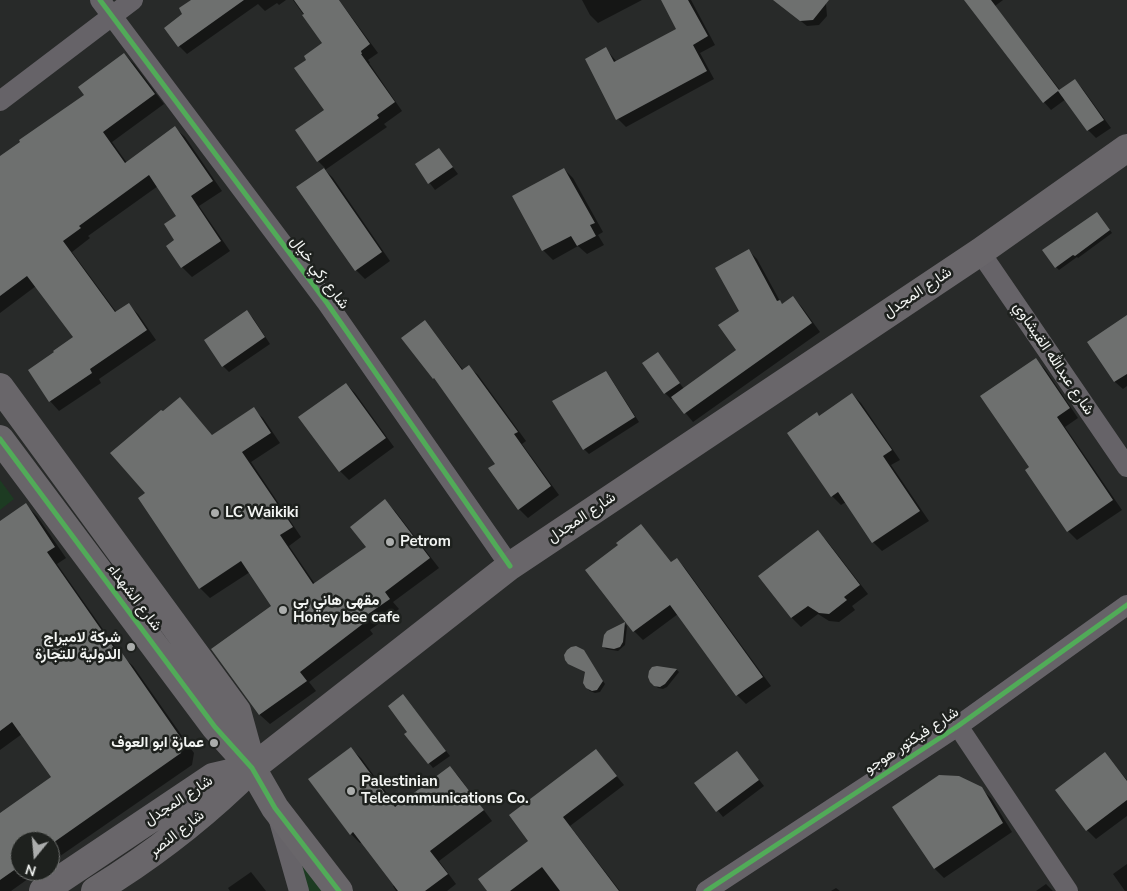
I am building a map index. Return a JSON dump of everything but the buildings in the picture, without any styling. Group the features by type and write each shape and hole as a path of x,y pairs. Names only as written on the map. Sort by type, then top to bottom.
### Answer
{"main road":[{"name":"شارع المجدل","path":"43,891 213,777 252,768 510,566 980,252 1127,148"},
{"name":"شارع الشهداء","path":"0,387 237,711 252,768"},
{"name":"شارع الشهداء","path":"0,439 215,728 252,768"},
{"path":"252,768 276,808 339,891"},
{"name":"شارع النصر","path":"95,891 135,866 223,797 252,768"}],"street":[{"name":"شارع زكي خيال","path":"100,0 327,303 510,566"},
{"path":"0,101 133,0"},
{"name":"شارع عبدالله القيشاوي","path":"980,252 1127,467"},
{"name":"شارع فيكتور هوجو","path":"706,891 958,726 1127,605"},
{"path":"958,726 1068,891"},
{"path":"276,808 299,891"}],"green space":[{"path":"0,480 14,499 0,510"},
{"path":"300,861 331,891 307,891"}],"cycle path":[{"path":"100,0 327,303 510,566"},
{"path":"0,439 215,727 252,768 275,808 339,891"},
{"path":"706,891 958,726 1127,605"}],"place":[{"name":"LC Waikiki","path":"215,513"},
{"name":"Petrom","path":"390,542"},
{"name":"مقهى هاني بي Honey bee cafe","path":"283,610"},
{"name":"شركة لاميراج الدولية للتجارة","path":"131,647"},
{"name":"عمارة ابو العوف","path":"214,743"},
{"name":"Palestinian Telecommunications Co.","path":"351,791"}]}
